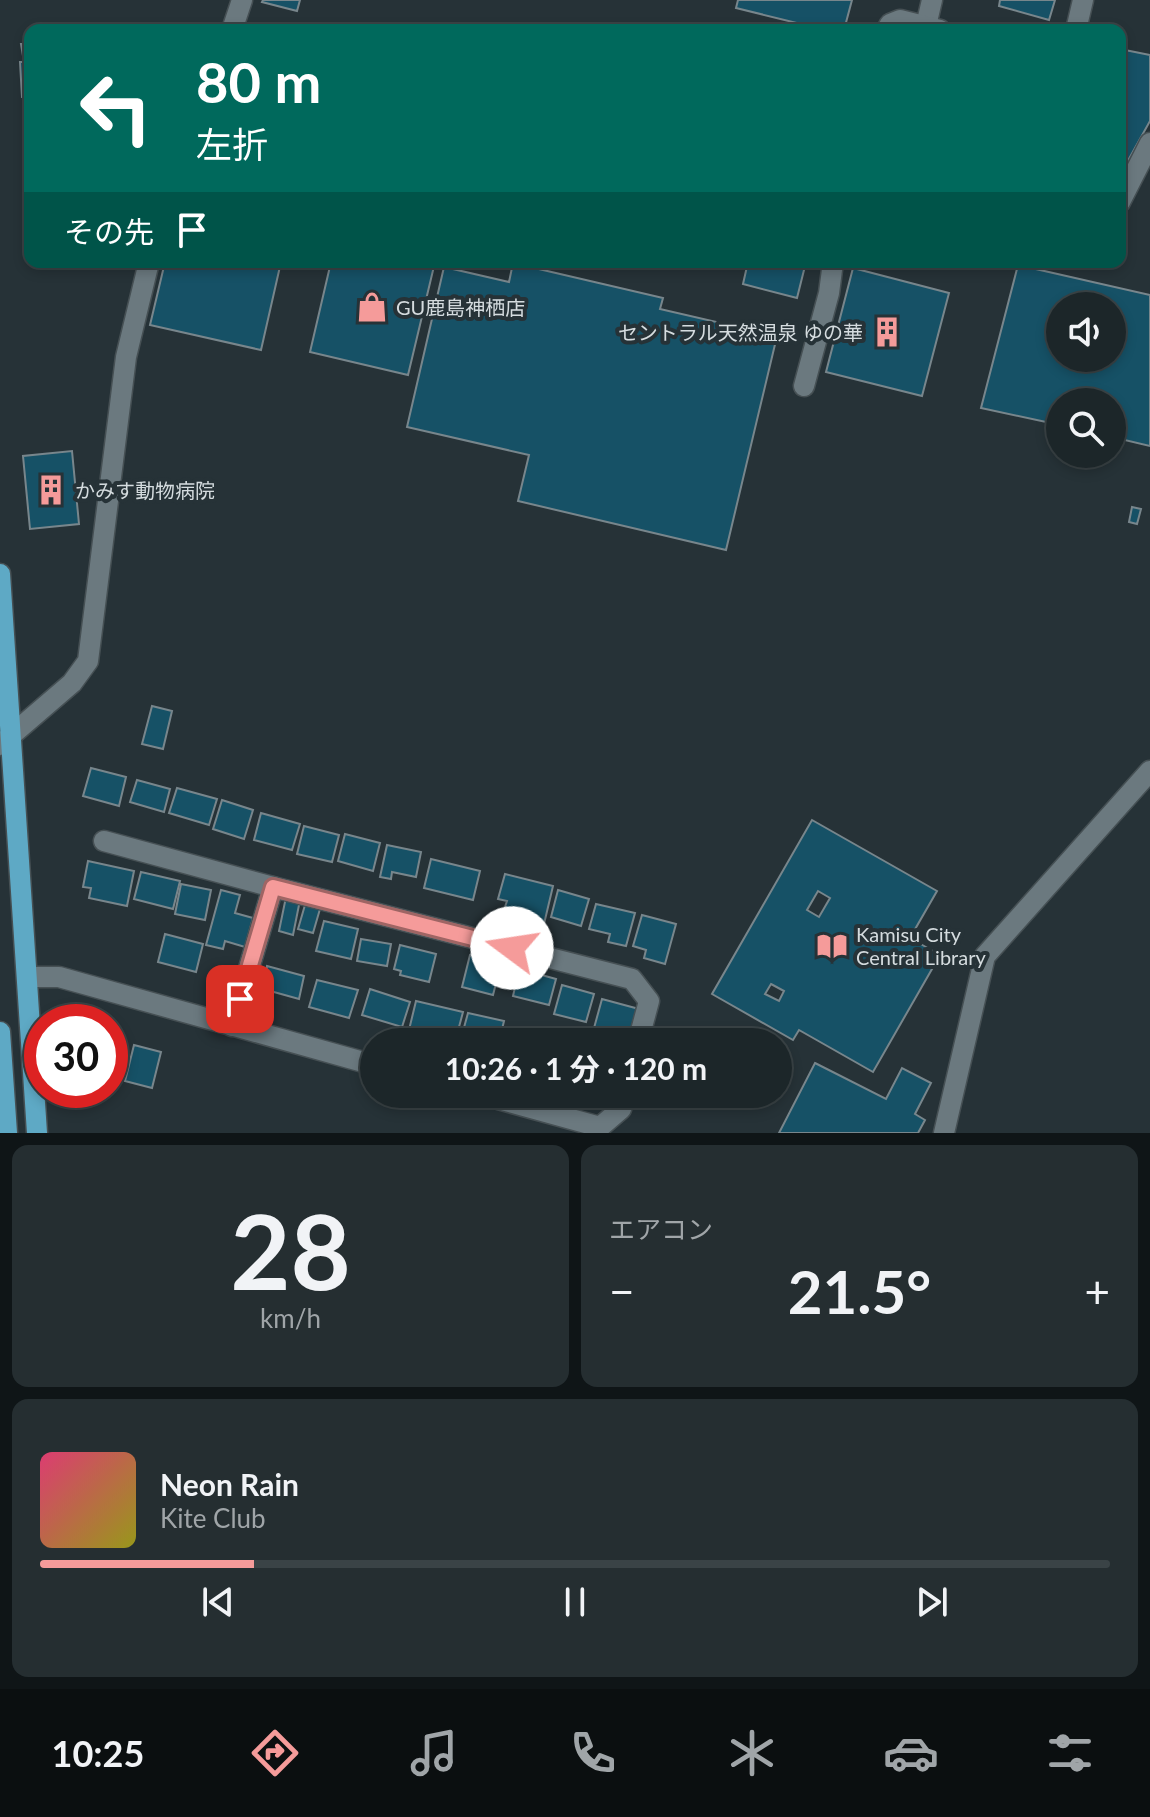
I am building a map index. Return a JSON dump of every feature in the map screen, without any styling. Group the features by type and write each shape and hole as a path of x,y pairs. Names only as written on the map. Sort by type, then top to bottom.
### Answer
{"main road":[{"path":"0,574 6,739 28,977 37,1133"},
{"path":"0,1032 7,1133"}],"street":[{"path":"932,0 933,24"},
{"path":"1077,24 1083,0"},
{"path":"233,24 237,1"},
{"path":"890,24 900,20 916,24"},
{"path":"1126,190 1150,143"},
{"path":"6,739 72,683 88,661 126,357 148,268"},
{"path":"804,386 829,293 832,268"},
{"path":"944,1133 985,956 1150,771"},
{"path":"104,841 632,979 649,1001 642,1028"},
{"path":"232,1026 273,887"},
{"path":"28,977 59,977 360,1061"},
{"path":"531,1108 600,1127 621,1108"}],"building":[{"path":"263,0 300,0 297,11"},
{"path":"738,0 852,0 846,24 801,24 736,8"},
{"path":"1000,0 1055,0 1049,20 999,6"},
{"path":"1126,50 1150,55 1150,121 1126,164"},
{"path":"20,62 24,62 24,97"},
{"path":"164,268 280,268 261,350 150,325"},
{"name":"GU鹿島神栖店","path":"330,268 434,268 408,375 310,352"},
{"path":"444,268 509,282 512,268 534,268 663,298 660,309 777,336 726,550 518,501 529,455 407,427"},
{"path":"747,268 804,268 797,298 743,284"},
{"name":"セントラル天然温泉 ゆの華","path":"853,268 949,293 922,396 826,372"},
{"path":"1017,268 1031,268 1150,295 1150,446 1126,440 1126,388 1046,388 1046,422 981,408"},
{"name":"かみす動物病院","path":"72,451 79,524 30,529 23,456"},
{"path":"1132,507 1141,509 1137,524 1129,522"},
{"path":"152,706 172,711 163,749 142,744"},
{"path":"91,768 126,777 119,806 83,796"},
{"path":"137,780 170,789 164,812 130,802"},
{"path":"177,788 217,799 209,825 169,813"},
{"path":"222,800 253,810 244,839 213,829"},
{"path":"261,813 300,824 292,850 254,840"},
{"name":"Kamisu City Central Library","path":"812,820 937,891 910,938 940,955 873,1072 799,1030 793,1040 792,1028 772,1028 712,994","holes":["818,891 830,898 819,917 807,910","771,984 784,991 779,1001 765,994"]},
{"path":"304,826 339,835 332,862 297,854"},
{"path":"345,834 380,843 373,871 338,861"},
{"path":"387,845 421,852 416,877 392,872 391,879 380,877"},
{"path":"431,859 480,871 473,900 424,888"},
{"path":"88,861 134,871 127,906 89,898 91,888 83,887"},
{"path":"141,872 180,881 173,909 134,899"},
{"path":"505,874 553,886 544,924 503,913 507,901 498,899"},
{"path":"181,884 211,890 205,920 175,914"},
{"path":"221,890 240,895 235,913 253,918 245,947 225,941 223,949 206,945"},
{"path":"558,890 589,899 581,926 551,917"},
{"path":"286,897 300,900 293,935 279,931"},
{"path":"596,904 635,913 626,946 608,942 610,934 589,929"},
{"path":"305,905 320,909 313,933 298,929"},
{"path":"642,915 676,924 665,964 644,958 646,950 633,946"},
{"path":"324,921 358,929 351,959 316,951"},
{"path":"165,934 203,944 196,972 158,962"},
{"path":"361,939 391,944 387,966 357,961"},
{"path":"400,945 436,954 429,982 400,975 401,971 394,969"},
{"path":"470,955 501,964 493,995 462,987"},
{"path":"267,966 304,976 299,999 263,989"},
{"path":"518,974 537,979 538,974 556,979 549,1005 513,996"},
{"path":"317,980 358,990 349,1018 309,1007"},
{"path":"562,985 594,994 586,1022 554,1014"},
{"path":"370,989 410,1002 402,1027 362,1015"},
{"path":"602,999 639,1009 633,1028 594,1028"},
{"path":"416,1001 463,1012 459,1028 409,1028"},
{"path":"468,1013 504,1021 502,1028 464,1028"},
{"path":"134,1045 161,1052 152,1088 128,1082"},
{"path":"815,1063 886,1099 902,1068 931,1083 915,1114 925,1120 918,1133 779,1133"}],"place":[{"name":"GU鹿島神栖店","path":"372,307"},
{"name":"セントラル天然温泉 ゆの華","path":"887,332"},
{"name":"かみす動物病院","path":"51,490"},
{"name":"Kamisu City Central Library","path":"832,946"}],"route":[{"path":"240,999 273,887 512,948"}]}
